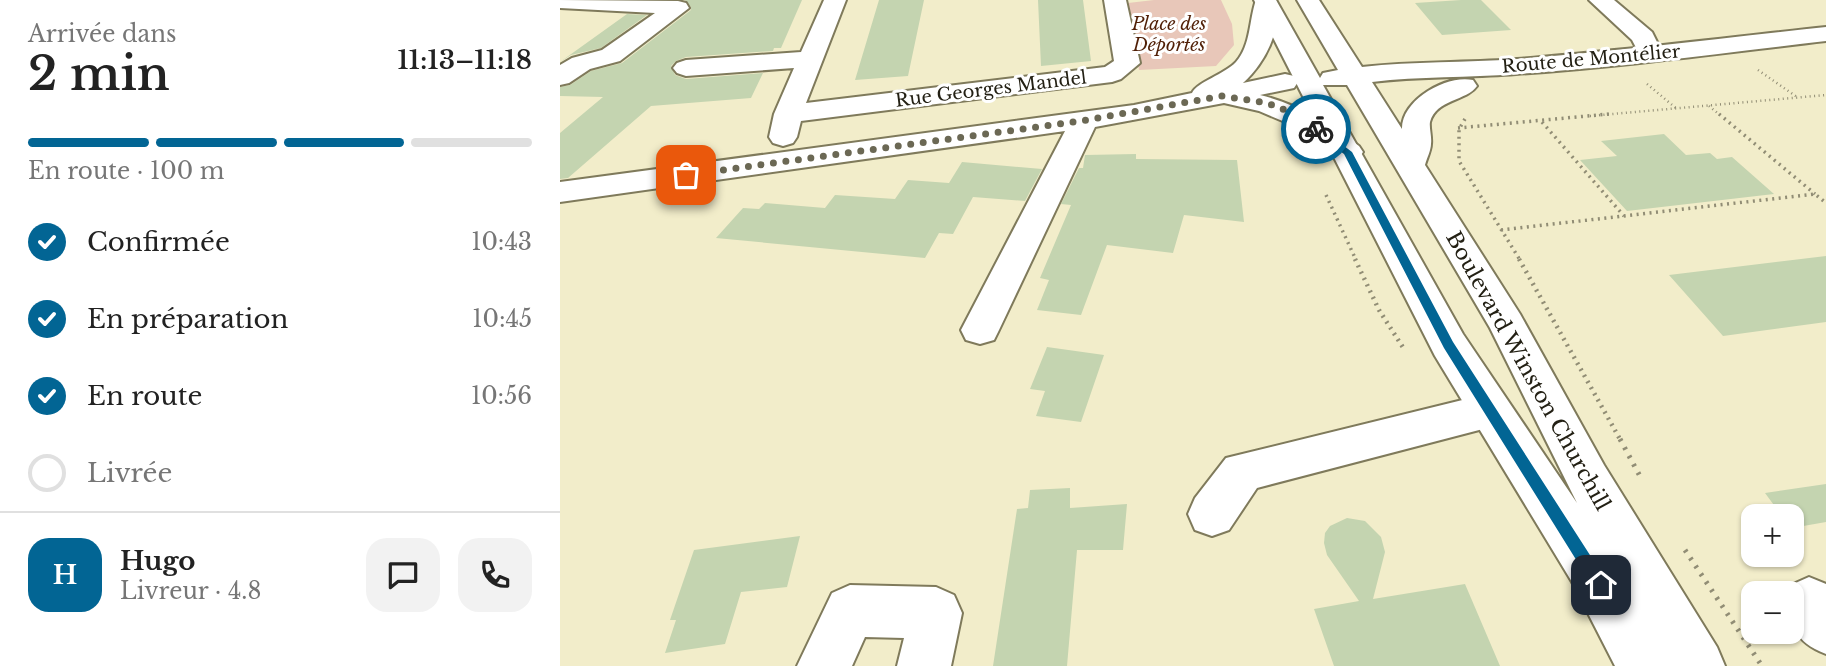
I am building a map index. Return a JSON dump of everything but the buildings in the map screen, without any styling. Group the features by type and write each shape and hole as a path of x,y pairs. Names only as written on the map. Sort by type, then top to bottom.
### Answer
{"main road":[{"path":"776,162 789,114 835,0"},
{"name":"Rue Georges Mandel","path":"789,114 1112,74 1126,63 1115,0"},
{"name":"Boulevard Winston Churchill","path":"1308,0 1507,324 1588,480 1698,666"},
{"path":"1600,0 1643,37 1651,54"},
{"path":"560,1 678,8 611,56 581,63 560,77"},
{"path":"1220,92 1248,64 1257,49 1262,36 1266,1"},
{"name":"Boulevard Winston Churchill","path":"1266,1 1297,81 1348,152 1448,345 1590,565 1644,666"},
{"name":"Route de Montélier","path":"1220,92 1297,81 1356,78 1411,69 1513,67 1826,34"},
{"name":"Route de Montélier","path":"1356,78 1404,85 1464,86 1826,46"},
{"path":"686,68 811,59"},
{"name":"Route de Montélier","path":"1410,164 1417,143 1416,122 1420,115 1433,100 1464,86"},
{"path":"560,192 1081,121 1173,104 1220,92 1267,103 1298,115 1348,152"},
{"path":"980,330 1080,130 1081,121"},
{"path":"1212,514 1241,472 1491,411"},
{"path":"824,666 850,611 936,613 924,666"}],"path":[{"path":"1752,66 1797,98"},
{"path":"1646,488 1540,293 1458,161 1459,129 1826,95"},
{"path":"1709,106 1826,203"},
{"path":"1542,121 1624,216"},
{"path":"1501,230 1815,194"},
{"path":"1682,544 1762,666"}],"green space":[{"name":"Place des Déportés","path":"1154,0 1221,0 1232,24 1234,45 1216,66 1139,70 1128,3"}],"way so far":[{"path":"686,175 1081,121 1222,96 1267,103 1298,115 1316,129"}],"route":[{"path":"1316,129 1348,152 1448,345 1601,585"}]}
